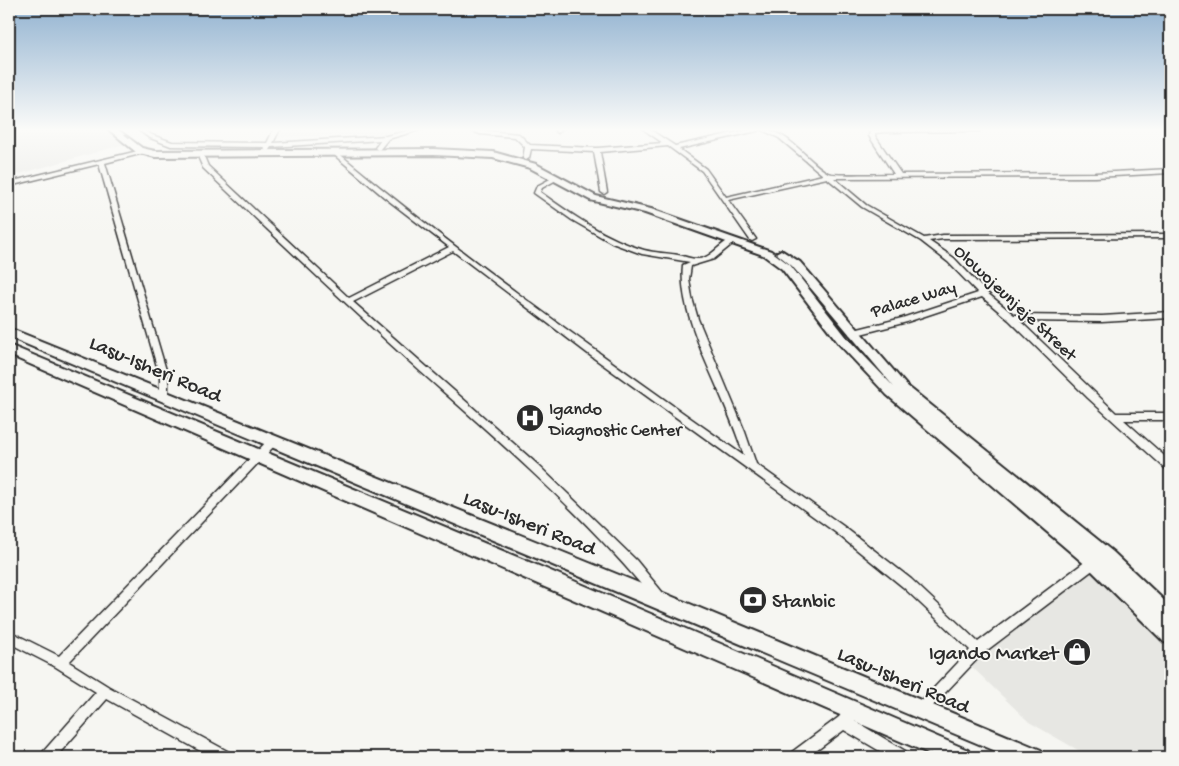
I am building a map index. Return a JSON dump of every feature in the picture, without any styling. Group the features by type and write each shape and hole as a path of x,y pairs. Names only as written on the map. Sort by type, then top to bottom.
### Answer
{"main road":[{"path":"529,165 593,198 648,211 768,253 782,264 844,342 891,392 1094,562 1170,636"},
{"path":"545,165 595,192 604,192 752,239 775,249 796,264 853,333 902,388 1108,557 1170,617"},
{"name":"Lasu-Isheri Road","path":"9,332 660,600 920,711 1034,757"},
{"path":"9,350 260,456 848,716 961,757"}],"street":[{"path":"9,184 94,165"},
{"path":"103,165 164,377 164,395"},
{"path":"204,165 348,302 536,468 632,564 660,600"},
{"path":"359,165 454,248 708,437 751,464 907,583 978,650"},
{"path":"599,165 604,192"},
{"path":"697,165 704,170 752,239"},
{"path":"814,165 828,176"},
{"path":"892,165 899,176"},
{"path":"724,199 828,176 1095,175 1170,171"},
{"name":"Olowojeunjeje Street","path":"828,176 864,206 922,240 951,260 983,294 1012,318 1114,418 1170,467"},
{"path":"556,178 539,187 537,193 570,216 611,239 642,251 696,261"},
{"path":"922,240 963,236 1170,236"},
{"path":"734,240 711,257 687,265 688,302 736,421 751,464"},
{"path":"348,302 454,248"},
{"name":"Palace Way","path":"853,333 904,320 983,294"},
{"path":"1012,318 1102,319 1170,315"},
{"path":"1114,418 1170,416"},
{"path":"60,663 273,441"},
{"path":"920,711 978,650 1094,562"},
{"path":"9,637 60,663 105,691 224,757"},
{"path":"48,757 105,691"},
{"path":"798,757 848,716 902,757"}],"shaded area":[{"path":"9,165 52,165 9,177"},
{"name":"Igando Market","path":"1096,568 1170,641 1170,757 1090,757 1029,722 968,663"}],"place":[{"name":"Igando Diagnostic Center","path":"530,418"},
{"name":"Stanbic","path":"753,600"},
{"name":"Igando Market","path":"1077,652"}]}
